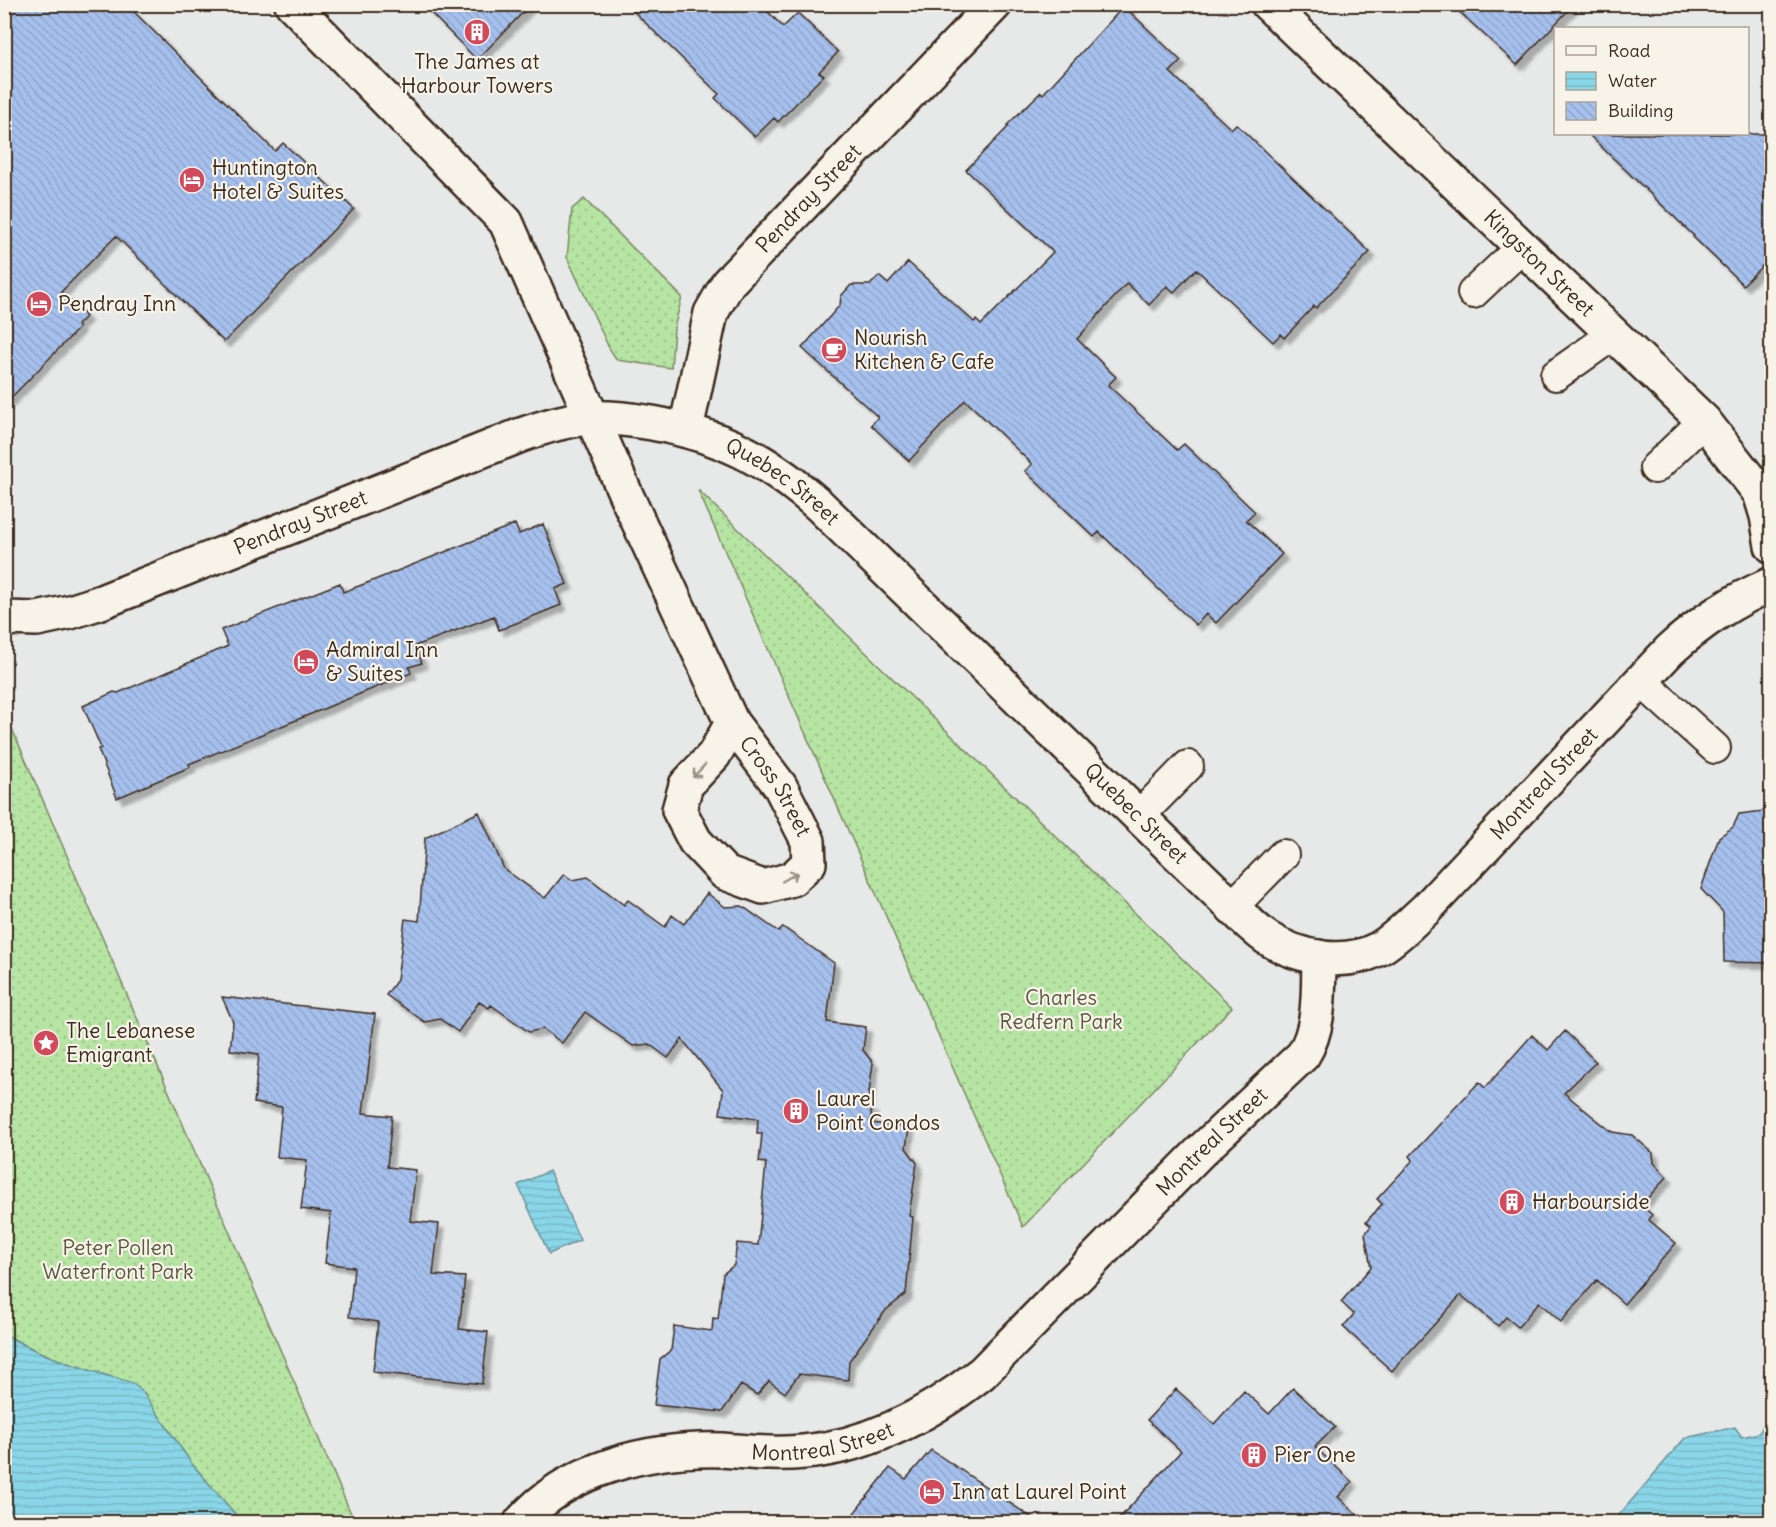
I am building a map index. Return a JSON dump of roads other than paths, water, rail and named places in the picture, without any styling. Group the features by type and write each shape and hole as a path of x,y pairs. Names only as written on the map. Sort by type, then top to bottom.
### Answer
{"street":[{"path":"292,4 507,222 593,418"},
{"name":"Pendray Street","path":"686,429 711,313 728,283 995,4"},
{"name":"Kingston Street","path":"1268,4 1704,421 1761,493 1772,546"},
{"name":"Quebec Street","path":"593,418 638,421 686,429 722,441 756,457 789,479 828,513 1232,907 1266,937 1282,946 1319,957"},
{"name":"Pendray Street","path":"4,618 37,619 101,602 521,435 554,424 593,418"},
{"name":"Cross Street","path":"593,418 732,723 780,786 808,841 809,863 792,879 763,887 725,873 695,841 679,810 686,785 714,755 732,723"},
{"name":"Montreal Street","path":"521,1522 555,1493 591,1473 635,1459 681,1451 721,1450 774,1454 805,1452 836,1446 883,1432 918,1417 952,1396 982,1373 1201,1151 1303,1055 1311,1043 1316,1027 1319,957 1345,959 1361,956 1379,949 1395,938 1425,910 1670,650 1710,617 1747,595 1772,584"}],"lane":[{"path":"1473,293 1522,247"},
{"path":"1556,375 1614,334"},
{"path":"1655,468 1704,421"},
{"path":"1641,681 1715,748"},
{"path":"1139,816 1188,765"},
{"path":"1232,907 1283,855"}],"water":[{"path":"549,1171 580,1240 549,1254 518,1185"},
{"path":"4,1334 50,1357 132,1383 142,1391 192,1464 242,1522 5,1522"},
{"path":"1771,1413 1771,1522 1613,1522 1685,1438 1735,1427 1742,1437 1759,1433"}],"place":[{"name":"The James at Harbour Towers","path":"477,32"},
{"name":"Huntington Hotel & Suites","path":"192,180"},
{"name":"Pendray Inn","path":"39,304"},
{"name":"Nourish Kitchen & Cafe","path":"834,350"},
{"name":"Admiral Inn & Suites","path":"306,662"},
{"name":"The Lebanese Emigrant","path":"46,1043"},
{"name":"Laurel Point Condos","path":"796,1111"},
{"name":"Harbourside","path":"1512,1202"},
{"name":"Pier One","path":"1254,1455"},
{"name":"Inn at Laurel Point","path":"932,1492"}],"park label":[{"name":"Charles Redfern Park","path":"1061,1010"},
{"name":"Peter Pollen Waterfront Park","path":"118,1260"}]}
